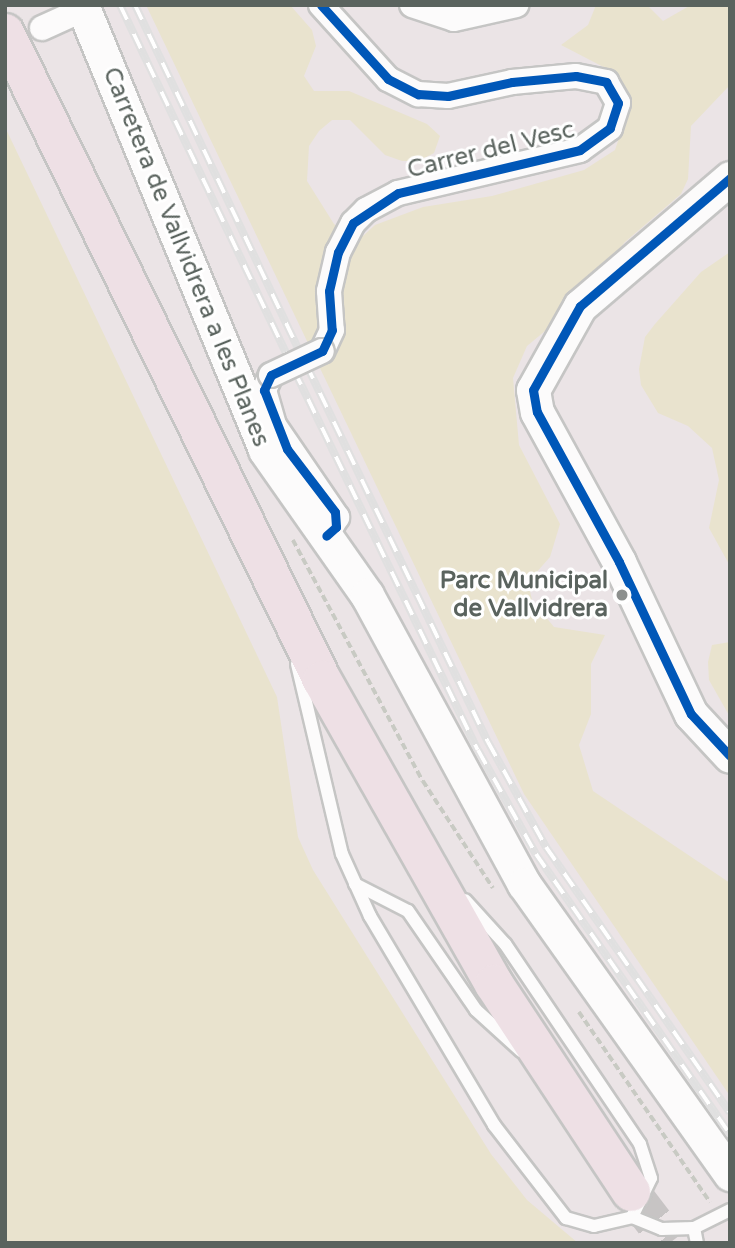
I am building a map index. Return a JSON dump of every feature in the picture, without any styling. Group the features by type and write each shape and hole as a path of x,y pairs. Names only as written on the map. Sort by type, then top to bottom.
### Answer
{"highway":[{"path":"6,5 281,603 415,844 632,1204"}],"main road":[{"name":"Carretera de Vallvidrera a les Planes","path":"83,7 253,427 290,491 326,536 366,595 524,884 730,1174"},
{"path":"730,178 580,306 533,390 537,412 619,562 691,714 730,756"}],"street":[{"name":"Carrer del Vesc","path":"321,5 388,79 418,94 448,96 576,76 606,82 618,103 610,128 580,150 407,190 366,210 353,223 338,253 330,291 332,330 322,351 271,375 264,390 277,431 337,517 326,536"},
{"path":"412,5 454,19 516,5"},
{"path":"22,38 83,7"}],"lane":[{"path":"281,603 318,745 334,832 355,884 494,1125 541,1192 579,1224 594,1226 632,1204 650,1178 640,1144 505,944 415,844"},
{"path":"355,884 408,911 497,1033 553,1073"},
{"path":"632,1204 662,1229 694,1228 730,1210"},
{"path":"694,1228 697,1243"}],"shaded area":[{"path":"146,5 290,5 312,30 316,46 304,76 314,91 349,91 427,124 440,136 434,153 419,161 402,161 385,155 350,120 332,120 319,131 309,146 307,181 334,224 347,234 363,236 375,225 423,207 492,196 584,170 615,150 625,120 624,89 617,74 561,45 588,25 596,5 647,5 663,21 691,5 730,5 730,85 691,126 688,179 681,194 625,242 568,312 527,346 513,378 519,445 560,524 550,557 528,582 532,600 554,627 605,635 591,664 591,714 579,745 593,791 730,883 730,1096 524,794"},
{"path":"5,127 277,697 298,837 313,870 491,1154 527,1200 578,1243 5,1243"},
{"path":"730,252 730,566 709,528 719,480 712,448 688,426 658,413 641,385 639,369 645,337 655,324 701,272"},
{"path":"730,642 730,717 709,680 708,662 712,645"}],"tunnel":[{"path":"631,1192 670,1243"}],"railway":[{"path":"120,5 288,357"},
{"path":"135,5 300,352"},
{"path":"306,364 488,742 546,847 730,1113"},
{"path":"294,370 478,750 536,854 730,1134"}],"cycle path":[{"path":"321,5 388,79 418,94 448,96 512,82 576,76 606,82 618,103 610,128 580,150 398,193 353,223 338,252 329,291 332,330 322,351 271,375 264,390 287,449 335,512 336,527 326,536"},
{"path":"730,178 580,306 533,390 537,412 619,562 691,714 730,756"}],"place":[{"name":"Parc Municipal de Vallvidrera","path":"622,595"}]}
